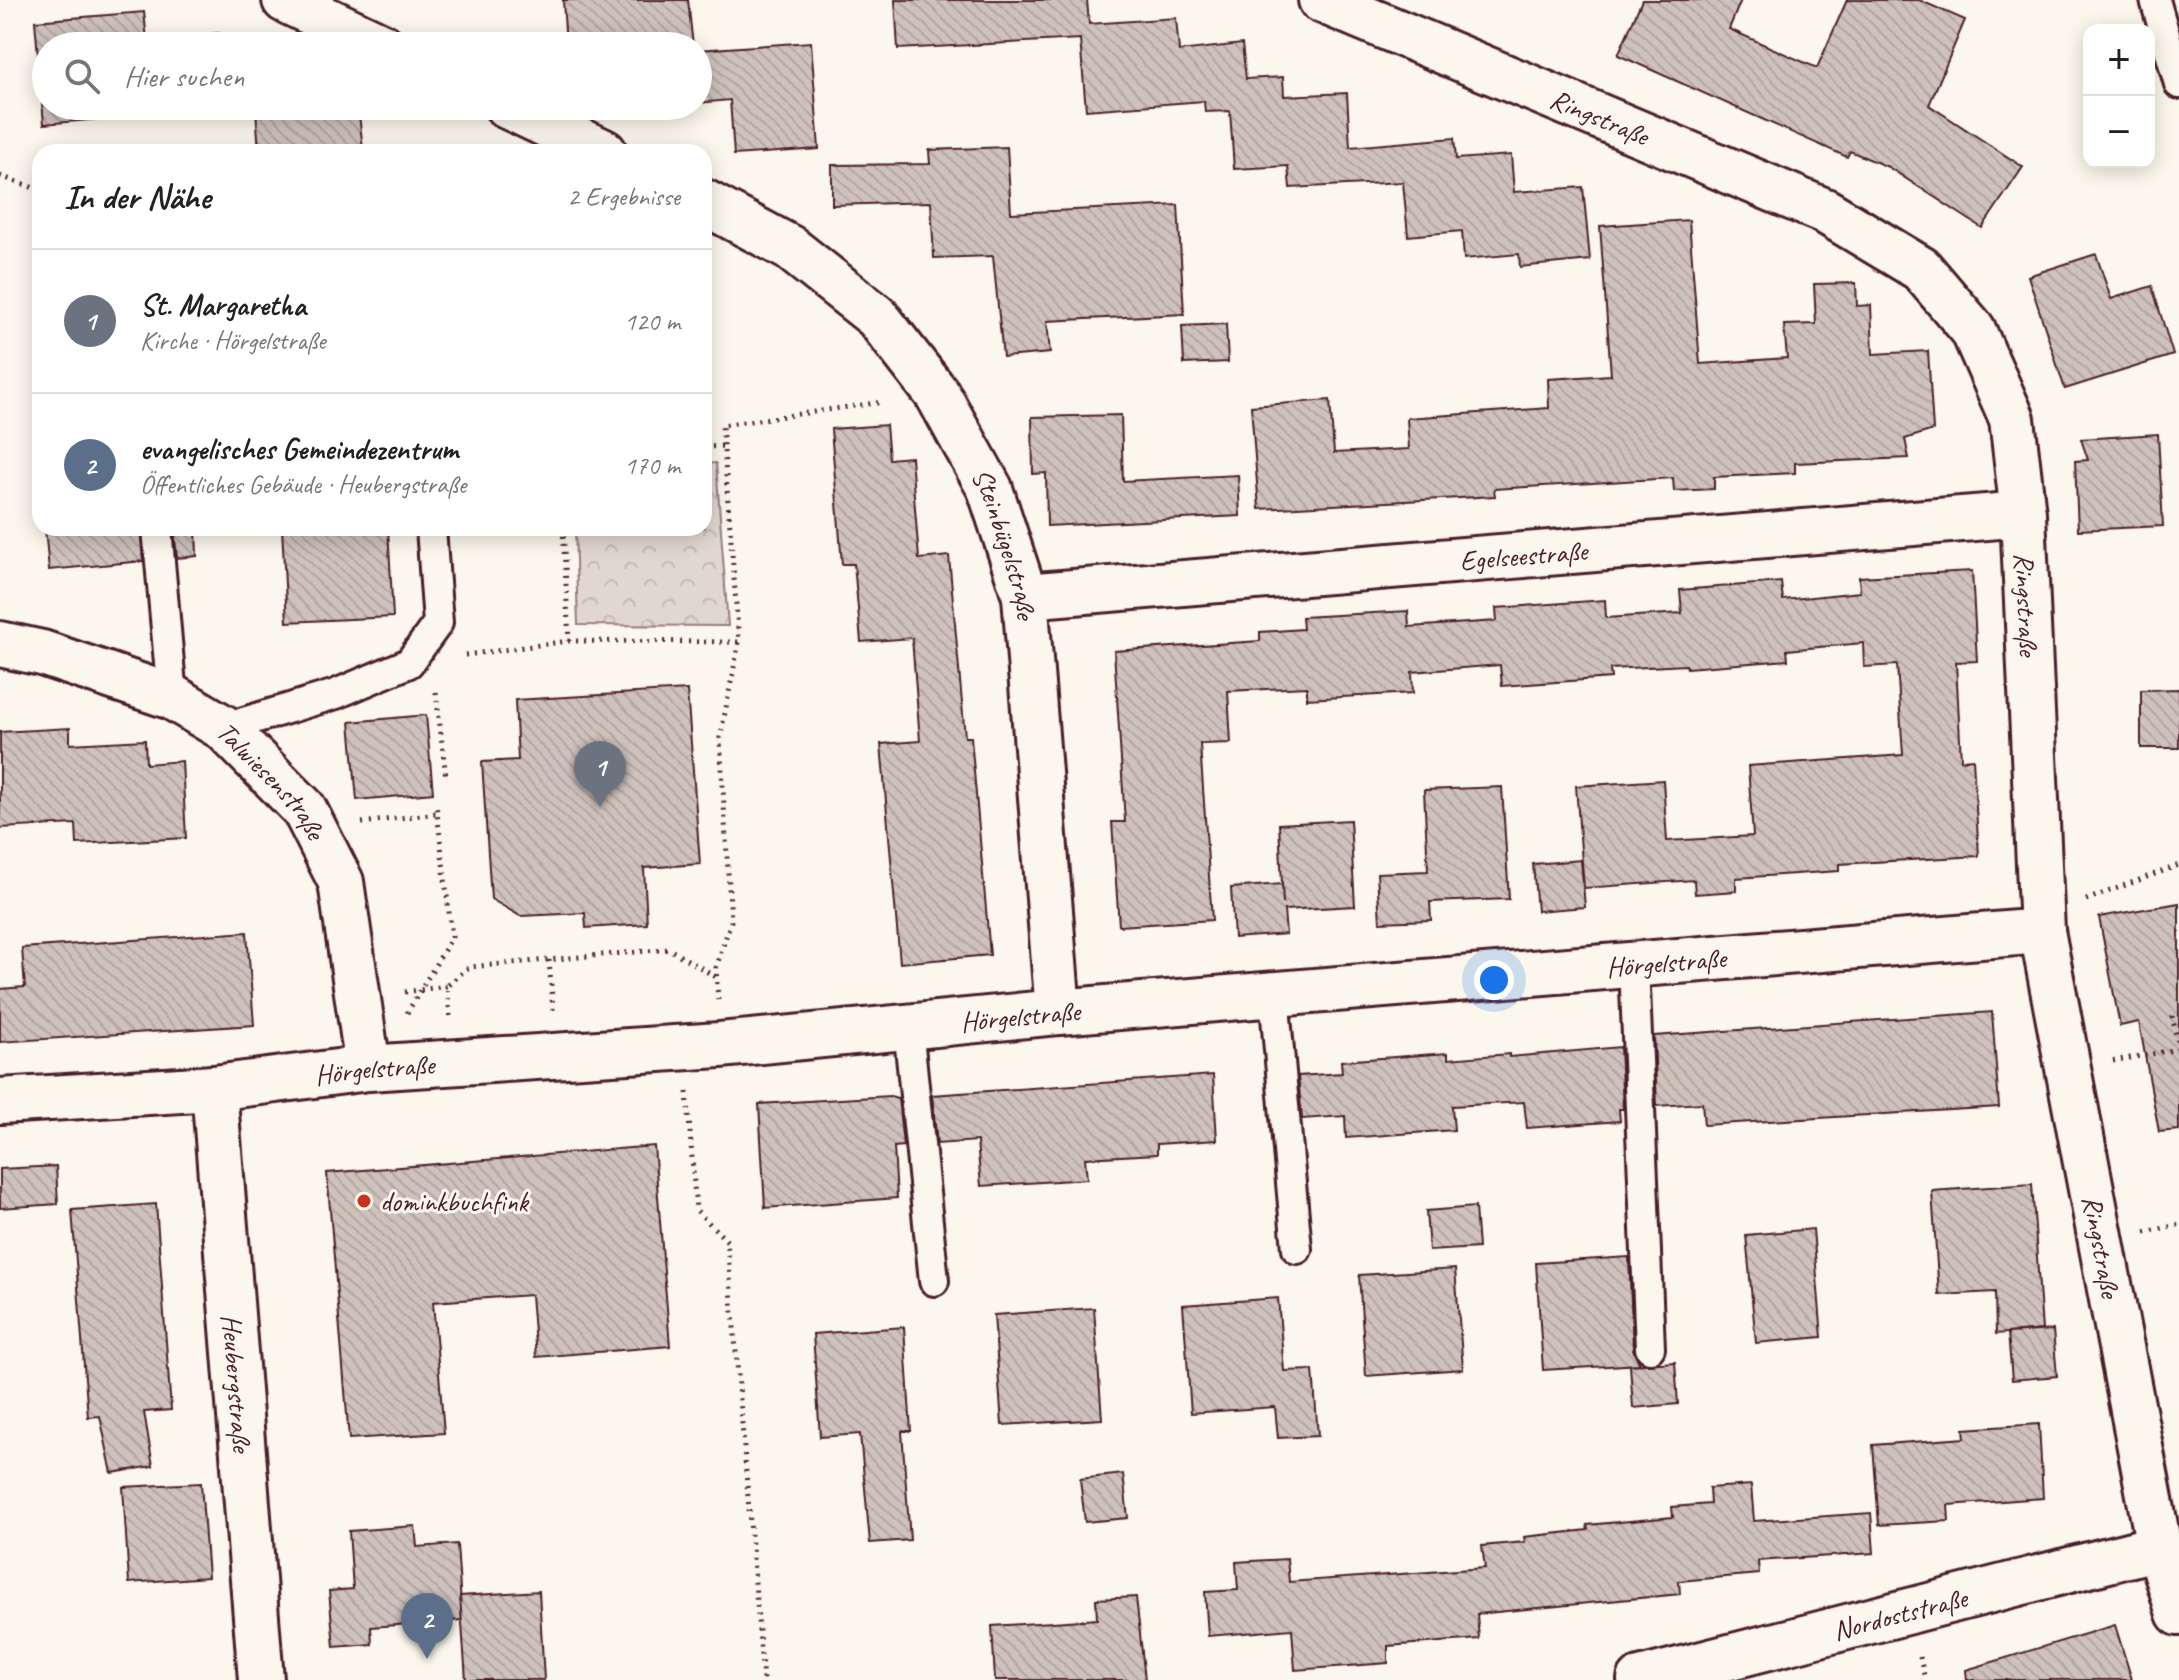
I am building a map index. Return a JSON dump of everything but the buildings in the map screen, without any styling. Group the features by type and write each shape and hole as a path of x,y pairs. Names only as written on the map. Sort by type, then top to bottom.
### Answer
{"street":[{"path":"285,0 352,32"},
{"name":"Ringstraße","path":"1321,0 1825,211 1921,269 1973,330 2012,419 2023,514 2042,920 2159,1547 2179,1613"},
{"path":"537,120 587,144"},
{"name":"Steinbügelstraße","path":"712,206 790,248 877,317 938,395 990,489 1025,596 1058,1012"},
{"name":"Egelseestraße","path":"1025,596 2023,514"},
{"name":"Talwiesenstraße","path":"0,644 42,653 172,697 224,728 304,809 341,882 368,1068"},
{"name":"Hörgelstraße","path":"0,1101 214,1088 368,1068 702,1046 1058,1012 1634,964 2042,920"},
{"name":"Heubergstraße","path":"214,1088 261,1680"},
{"name":"Nordoststraße","path":"1640,1680 2159,1547"}],"lane":[{"path":"2155,0 2179,84"},
{"path":"158,536 172,697"},
{"path":"224,728 336,694 421,661 438,623 432,536"},
{"path":"1634,964 1650,1348"},
{"path":"1274,995 1297,1249"},
{"path":"908,1027 934,1281"}],"path":[{"path":"0,176 32,187"},
{"path":"763,1680 727,1241 696,1210 702,1046 731,921 720,738 739,642 727,446 722,425 938,395"},
{"path":"712,447 727,446"},
{"path":"563,536 569,641"},
{"path":"446,777 421,661 569,641 739,642"},
{"path":"413,1007 452,937 436,804"},
{"path":"318,839 367,821 437,813"},
{"path":"2042,920 2062,909 2179,865"},
{"path":"453,1062 447,986 469,967 669,949 717,977"},
{"path":"2124,1059 2179,1048 2172,1016"}],"green space":[{"path":"712,463 716,463 728,626 578,625 575,536 712,536"}],"place":[{"name":"St. Margaretha","path":"600,807"},
{"name":"dominkbuchfink","path":"364,1201"},
{"name":"evangelisches Gemeindezentrum","path":"427,1659"}]}
